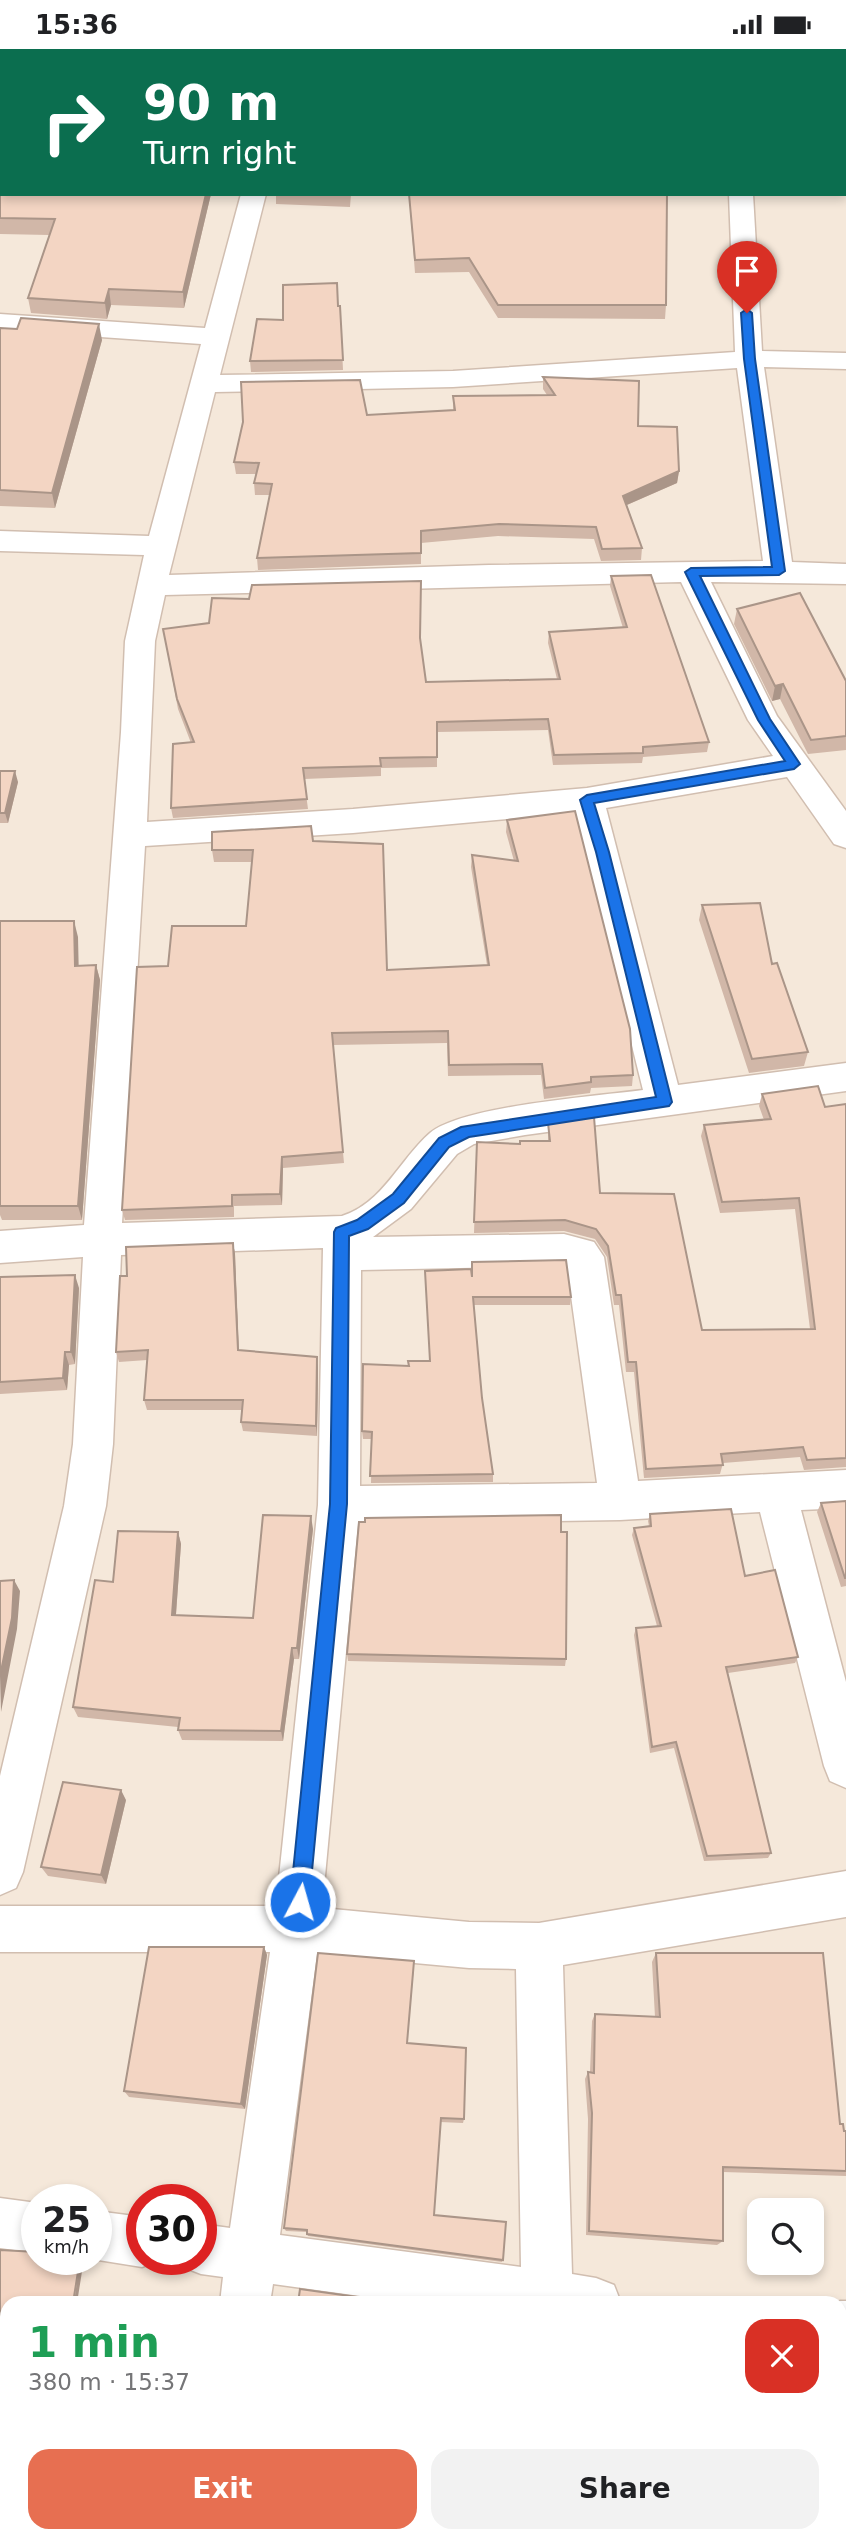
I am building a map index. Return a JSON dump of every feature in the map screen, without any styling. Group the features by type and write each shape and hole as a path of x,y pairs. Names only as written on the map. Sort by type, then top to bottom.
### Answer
{"street":[{"path":"0,1872 85,1506 93,1444 102,1240 130,835 140,641 161,546 253,196"},
{"path":"741,196 749,359 779,571"},
{"path":"0,322 216,337"},
{"path":"204,384 453,379 749,359 846,361"},
{"path":"0,541 161,546"},
{"path":"154,585 489,575 779,571 846,574"},
{"path":"691,572 764,720 846,836"},
{"path":"130,835 353,821 587,800 794,764"},
{"path":"587,800 603,852 664,1102"},
{"path":"249,2280 297,1929 339,1504 342,1243 398,1198 444,1143 467,1131 846,1077"},
{"path":"0,1247 102,1240 342,1243 564,1250 580,1253 585,1257 620,1501"},
{"path":"339,1504 620,1501 846,1489"},
{"path":"776,1494 846,1766"},
{"path":"0,1929 297,1929 469,1945 539,1946 846,1894"},
{"path":"539,1946 547,2296"},
{"path":"0,2223 21,2226"},
{"path":"217,2259 249,2280 487,2296"}],"shaded area":[{"path":"0,196 846,196 846,2296 0,2296"}],"building":[{"path":"0,196 206,196 183,292 109,289 105,303 28,298 55,219 0,218"},
{"path":"409,196 667,196 666,305 498,305 469,258 415,260"},
{"path":"337,283 343,360 250,361 257,319 283,320 283,285"},
{"path":"21,318 99,324 52,493 0,490 0,328 17,329"},
{"path":"543,377 639,381 638,426 677,427 679,471 623,496 642,548 602,549 596,527 499,524 421,531 421,553 257,558 272,484 254,483 259,463 234,462 243,422 241,382 360,380 367,415 455,410 453,396 555,395"},
{"path":"651,575 709,742 643,747 643,753 554,755 548,719 437,722 437,757 380,758 381,766 303,768 307,799 171,808 173,744 194,742 177,699 163,629 209,623 212,598 249,599 252,585 421,581 420,638 426,682 560,679 549,632 627,627 611,576"},
{"path":"800,593 846,681 846,736 811,740 783,684 775,686 737,609"},
{"path":"0,771 15,771 5,813 0,813"},
{"path":"575,811 630,1029 633,1075 591,1077 591,1082 545,1088 542,1064 449,1065 448,1031 332,1033 343,1152 282,1157 280,1194 232,1195 232,1206 122,1210 137,967 168,966 172,926 246,926 253,850 212,850 212,832 311,826 313,841 383,844 387,970 489,965 472,855 518,861 507,820"},
{"path":"760,903 772,964 777,963 808,1052 752,1059 702,905"},
{"path":"0,921 74,921 75,966 96,965 78,1206 0,1206"},
{"path":"818,1086 825,1107 846,1104 846,1458 807,1460 803,1447 721,1454 723,1465 646,1469 636,1362 628,1362 621,1295 616,1295 608,1246 596,1229 565,1220 474,1222 477,1142 520,1144 520,1141 550,1141 548,1123 594,1117 600,1193 674,1194 702,1330 815,1329 799,1198 722,1202 704,1125 771,1119 762,1094"},
{"path":"233,1243 238,1350 317,1357 316,1426 241,1422 243,1400 144,1400 148,1350 116,1352 120,1276 127,1276 126,1247"},
{"path":"566,1260 571,1297 473,1297 482,1398 493,1474 370,1476 372,1432 362,1431 363,1364 409,1366 408,1361 430,1361 425,1271 471,1269 472,1277 472,1262"},
{"path":"75,1275 71,1352 65,1352 63,1378 0,1382 0,1277"},
{"path":"846,1501 846,1578 845,1578 821,1503"},
{"path":"731,1509 745,1576 775,1570 798,1657 726,1667 771,1853 707,1856 676,1742 652,1747 636,1628 661,1626 634,1528 651,1526 650,1514"},
{"path":"263,1515 311,1516 297,1648 292,1648 281,1731 178,1730 180,1718 73,1707 95,1580 113,1582 118,1531 178,1532 172,1615 253,1618"},
{"path":"561,1515 561,1532 567,1532 566,1659 347,1654 359,1522 365,1522 365,1518"},
{"path":"14,1580 12,1618 0,1676 0,1581"},
{"path":"63,1782 121,1790 101,1875 41,1867"},
{"path":"149,1947 264,1947 241,2104 124,2091"},
{"path":"318,1953 414,1961 407,2043 466,2048 464,2119 441,2118 434,2215 506,2222 503,2260 307,2234 307,2230 284,2228"},
{"path":"656,1953 823,1953 840,2124 843,2124 846,2131 846,2171 723,2167 723,2241 589,2231 592,2113 588,2072 594,2073 595,2014 660,2017"},
{"path":"0,2250 21,2251 21,2275 77,2275 74,2296 0,2296"},
{"path":"300,2289 350,2296 299,2296"}],"route":[{"path":"300,1902 339,1504 342,1232 363,1225 398,1198 444,1143 467,1131 525,1120 664,1102 603,852 587,800 794,764 764,720 691,572 779,571 749,359 747,313"}]}
